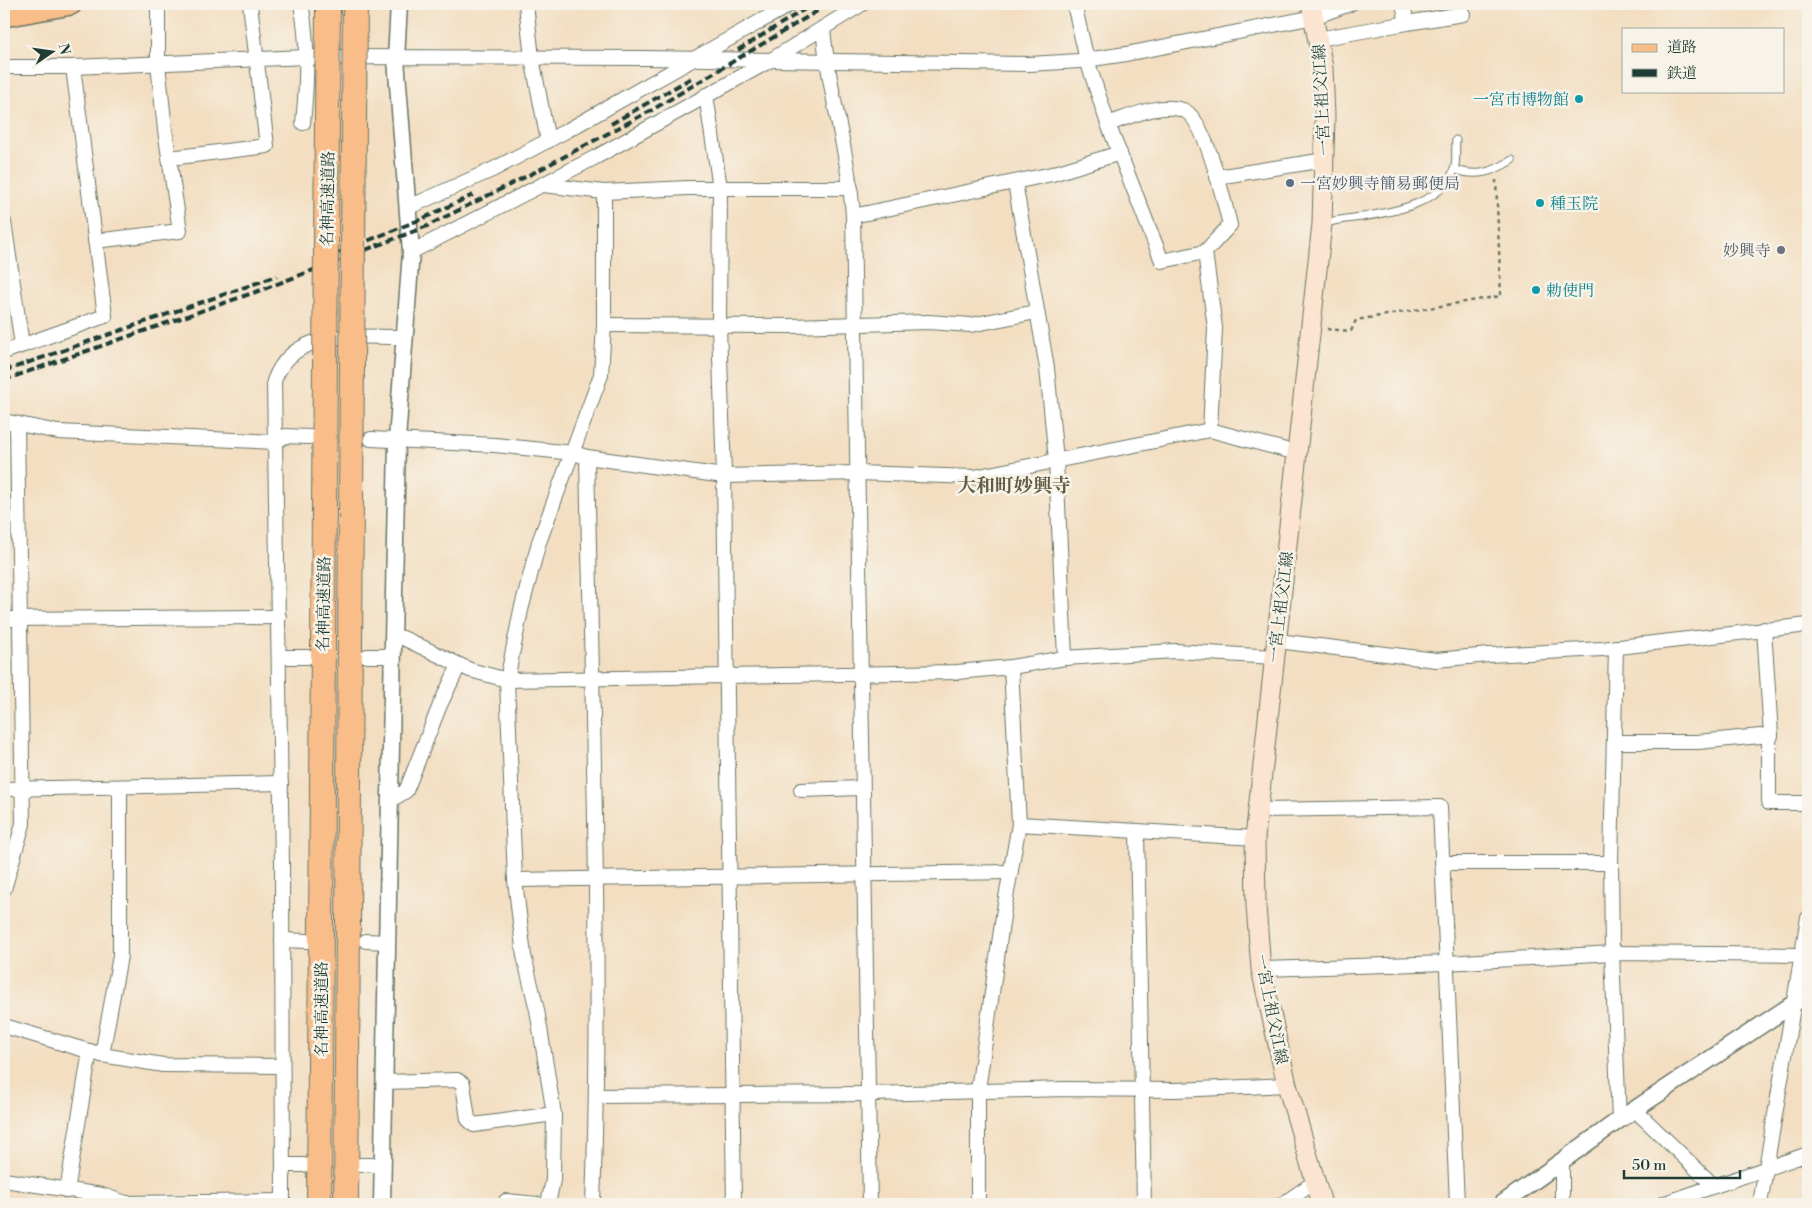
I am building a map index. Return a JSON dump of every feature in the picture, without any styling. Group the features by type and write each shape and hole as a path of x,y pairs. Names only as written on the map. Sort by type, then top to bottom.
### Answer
{"highway":[{"name":"名神高速道路","path":"319,1204 328,4"},
{"name":"名神高速道路","path":"346,1204 355,4"}],"main road":[{"path":"4,16 70,4"},
{"name":"一宮上祖父江線","path":"1313,10 1323,68 1325,160 1322,224 1255,838 1256,906 1261,969 1287,1085 1322,1204"}],"street":[{"path":"95,241 180,231 158,64 158,4"},
{"path":"170,158 267,146 255,60 250,4"},
{"path":"301,4 305,20 307,89 303,123"},
{"path":"382,1204 397,440 411,252 396,59 399,4"},
{"path":"526,4 532,58 548,141"},
{"path":"407,208 494,170 791,4"},
{"path":"411,252 543,185 771,60 862,4"},
{"path":"1074,4 1087,60 1108,124 1162,261 1205,252 1230,225 1203,133 1193,114 1182,109 1162,109 1108,124"},
{"path":"4,67 73,67 306,57 396,59 695,59 1030,64 1087,60 1126,54 1313,10 1350,4"},
{"path":"1403,4 1407,23"},
{"path":"1318,39 1463,14"},
{"path":"823,28 826,61 851,188 853,216 858,473 858,612 862,674 862,788 866,872 870,1204"},
{"path":"4,352 105,316 73,67"},
{"path":"706,95 720,188 719,326 724,476 734,1204"},
{"path":"853,216 1015,183 1052,174 1120,153"},
{"path":"1216,177 1325,160"},
{"path":"1015,183 1047,368 1056,460 1065,658"},
{"path":"543,185 604,192 720,188 851,188"},
{"path":"548,1204 553,1180 554,1114 537,1010 524,956 515,880 507,680 521,610 539,542 580,455 601,375 604,325 604,192"},
{"path":"4,222 22,345"},
{"path":"1205,252 1215,328 1210,430"},
{"path":"604,325 719,326 928,322 971,325 1036,312"},
{"path":"4,1180 126,1203 283,1203 280,657 274,381 280,366 290,353 305,345 333,338 404,337"},
{"path":"4,889 23,824 24,789 19,619 10,423 58,432 276,442 285,436 309,437"},
{"path":"371,439 495,445 724,476 858,473 974,476 1210,430 1297,452"},
{"path":"580,455 592,680 597,1096 593,1204"},
{"path":"4,619 279,617"},
{"path":"393,637 404,638 459,665 507,680 592,680 957,672 1065,658 1174,651 1275,649 1436,660 1616,646 1808,625"},
{"path":"1764,629 1771,734 1769,741 1769,803 1808,803"},
{"path":"1616,646 1611,863 1612,953 1619,1120"},
{"path":"367,656 393,656"},
{"path":"280,657 308,657"},
{"path":"391,800 406,791 440,705 459,665"},
{"path":"978,1204 978,1090 1019,824 1011,666"},
{"path":"1615,742 1698,742 1771,734"},
{"path":"4,789 120,788 281,783"},
{"path":"67,1191 96,1053 120,956 120,788"},
{"path":"801,790 862,788"},
{"path":"1258,810 1440,808 1457,1204"},
{"path":"1019,824 1255,838"},
{"path":"1137,831 1140,1089 1144,1204"},
{"path":"1442,862 1611,863"},
{"path":"515,880 866,872 1011,872"},
{"path":"1760,1204 1794,1003 1805,955 1808,918"},
{"path":"282,940 307,941"},
{"path":"366,941 388,942"},
{"path":"1261,969 1612,953 1805,955"},
{"path":"1502,1204 1619,1120 1808,994"},
{"path":"4,1026 96,1053 163,1064 282,1066"},
{"path":"385,1082 457,1080 463,1084 468,1119 474,1125 554,1114"},
{"path":"597,1096 869,1094 978,1090 1140,1089 1287,1085"},
{"path":"1635,1110 1714,1186"},
{"path":"1662,1204 1808,1154"},
{"path":"1562,1162 1562,1204"},
{"path":"283,1165 304,1165"},
{"path":"361,1165 383,1165"},
{"path":"1283,1204 1316,1181"},
{"path":"506,1204 506,1201 537,1204"}],"lane":[{"path":"1322,224 1335,219 1360,218 1407,207 1428,197 1447,184 1454,169 1456,140"},
{"path":"1454,169 1476,174 1495,171 1512,160"}],"path":[{"path":"1312,328 1350,331 1356,320 1501,296 1495,171"}],"tunnel":[{"path":"317,437 371,439"}],"railway":[{"path":"738,50 813,4"},
{"path":"4,380 264,289 425,227 537,171 652,110 829,4"},
{"path":"611,124 693,77"},
{"path":"335,254 424,218 473,195"},
{"path":"4,371 277,276"}],"place":[{"name":"一宮市博物館","path":"1579,99"},
{"name":"一宮妙興寺簡易郵便局","path":"1290,183"},
{"name":"種玉院","path":"1540,203"},
{"name":"妙興寺","path":"1781,250"},
{"name":"勅使門","path":"1536,290"}],"district":[{"name":"大和町妙興寺","path":"1014,485"}]}
